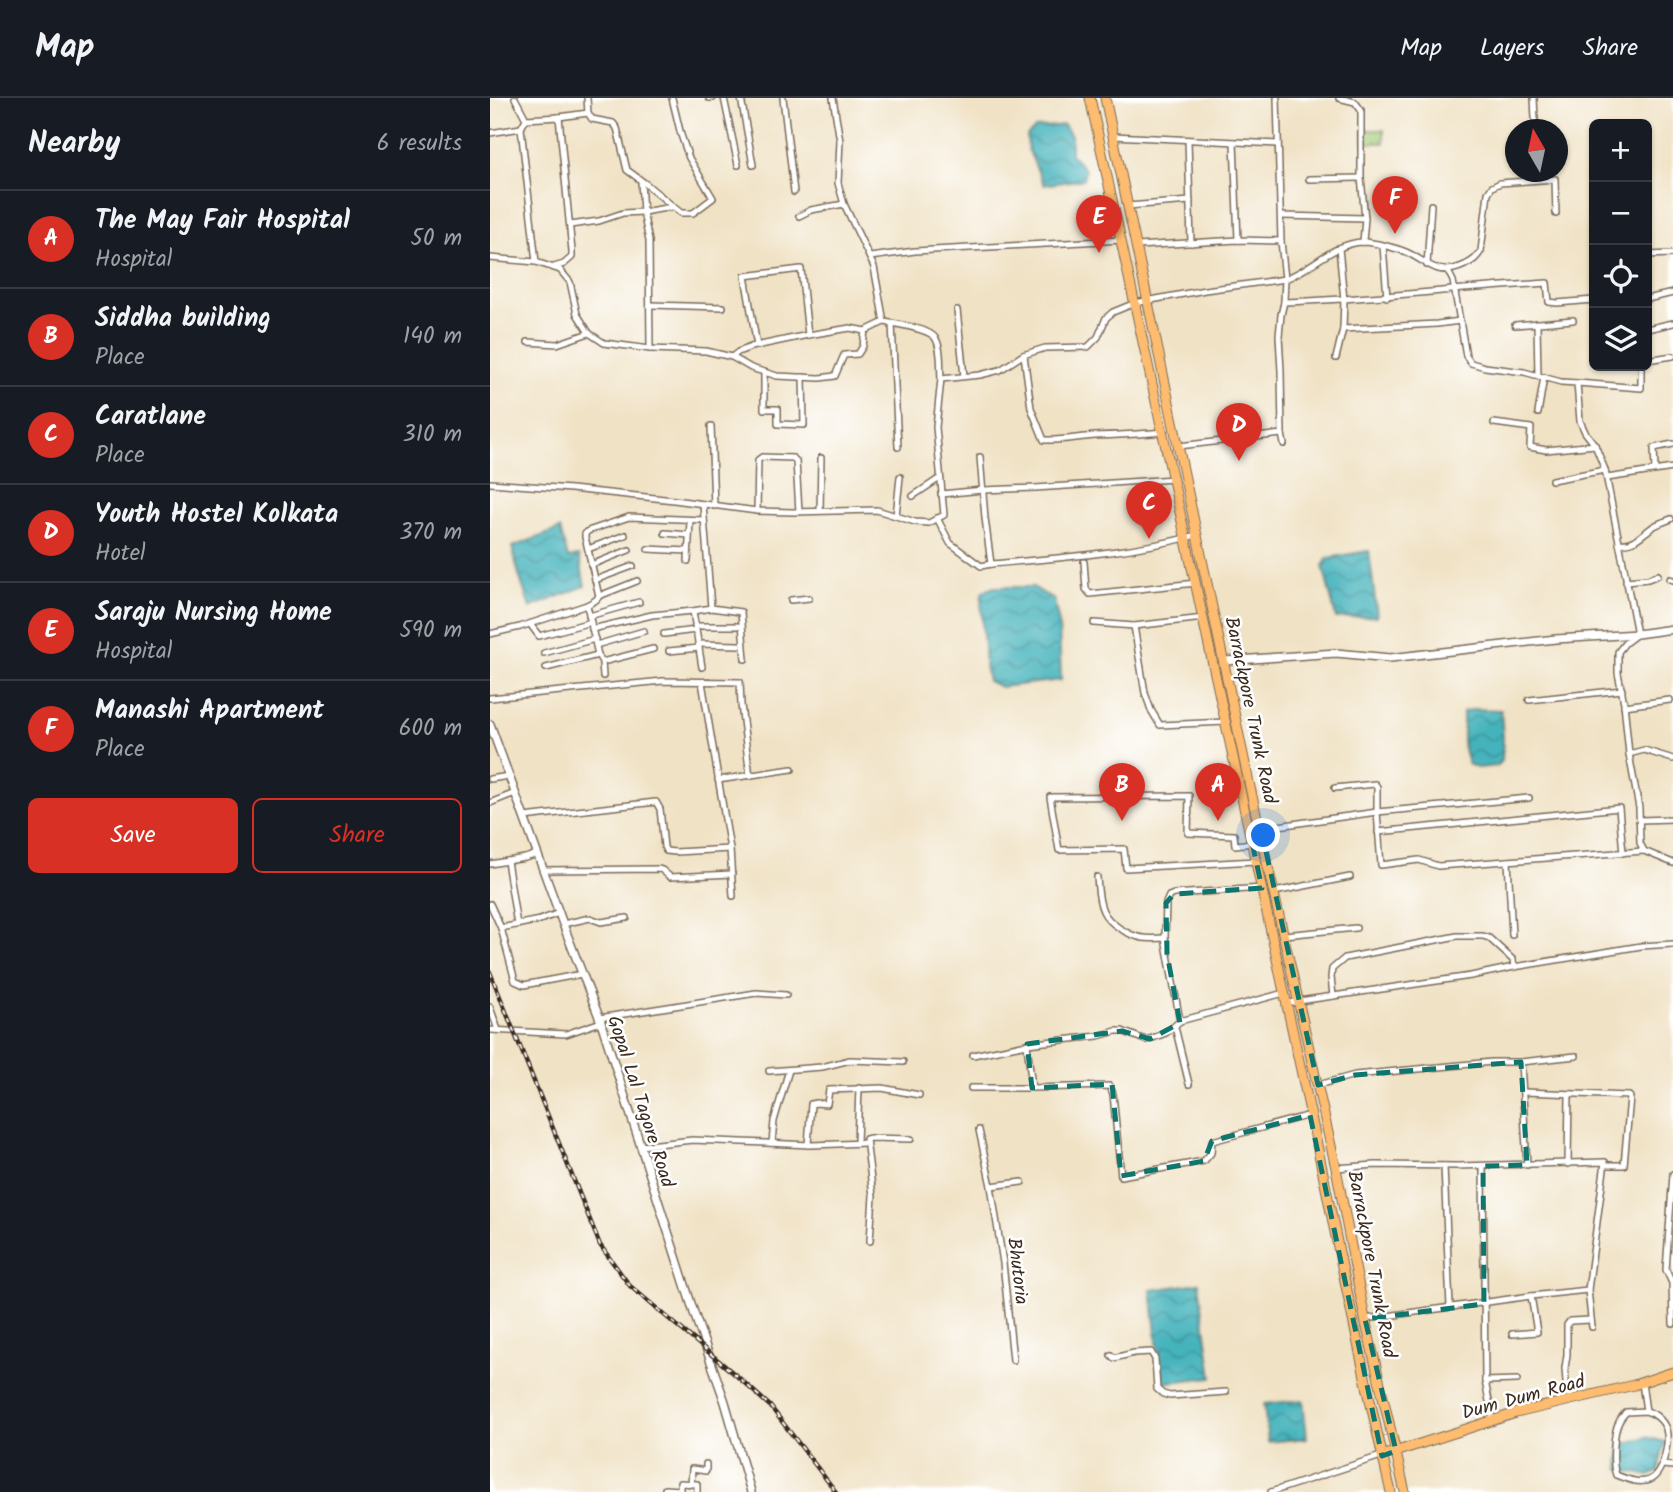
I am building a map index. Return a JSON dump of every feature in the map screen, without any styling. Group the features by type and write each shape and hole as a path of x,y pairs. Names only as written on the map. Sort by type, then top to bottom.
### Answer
{"main road":[{"name":"Barrackpore Trunk Road","path":"1090,98 1391,1492"},
{"name":"Barrackpore Trunk Road","path":"1105,98 1249,783 1344,1203 1366,1319 1405,1492"},
{"path":"1329,1205 1344,1203"},
{"name":"Dum Dum Road","path":"1382,1456 1516,1413 1642,1383 1673,1372"}],"street":[{"path":"515,98 526,119"},
{"path":"587,98 588,113 592,119 610,121 615,125 627,170 672,207 684,214 693,213 713,198 689,158 672,98"},
{"path":"724,98 738,164"},
{"path":"741,98 753,165"},
{"path":"783,98 794,192"},
{"path":"833,98 840,141 838,183 844,204 874,267 884,322"},
{"path":"1277,98 1281,241 1285,279 1279,336 1284,444"},
{"path":"1339,98 1355,102 1361,110 1361,178 1365,218 1363,242"},
{"path":"1534,98 1535,119"},
{"path":"526,119 588,113"},
{"path":"554,267 564,264 572,257 559,117"},
{"path":"526,119 521,128 536,262"},
{"path":"490,124 491,133 521,128"},
{"path":"1113,136 1278,144"},
{"path":"1188,140 1191,243"},
{"path":"1234,142 1238,240"},
{"path":"1309,179 1361,178"},
{"path":"941,379 1000,370 1024,355 1045,348 1088,347 1098,337 1106,318 1113,312 1135,303 1285,279 1339,248 1363,242 1403,251 1433,268 1447,271 1474,260 1480,254 1488,193 1496,184 1503,182 1555,179 1556,214"},
{"path":"641,181 643,212 649,241 650,349"},
{"path":"1128,206 1190,201"},
{"path":"799,216 811,210 844,204"},
{"path":"1427,265 1431,205"},
{"path":"570,225 600,221 623,213 672,207"},
{"path":"1281,216 1365,218"},
{"path":"870,257 915,251 1122,240"},
{"path":"1137,246 1238,240 1281,241"},
{"path":"1383,246 1387,297"},
{"path":"1336,358 1343,329 1344,300 1339,248"},
{"path":"1652,255 1673,254"},
{"path":"490,258 536,262 564,272 577,314 589,333 604,343 650,349 706,351 732,357 751,368 777,376 820,378 835,376 844,355 858,354 863,346 864,331"},
{"path":"757,346 746,276 801,269 808,335"},
{"path":"1447,271 1454,281 1466,356 1471,363 1561,382 1641,387 1641,371"},
{"path":"1284,302 1387,297 1482,286 1547,283 1549,302 1589,300"},
{"path":"1652,298 1673,293"},
{"path":"650,305 723,307"},
{"path":"957,310 964,376"},
{"path":"1515,325 1573,320"},
{"path":"1343,329 1460,321"},
{"path":"490,483 571,489 757,511 877,510 915,522 929,523 944,515 936,427 941,379 936,337 915,328 884,322 864,331 850,328 757,346 738,352 732,357"},
{"path":"1537,323 1541,376 1538,413"},
{"path":"1652,328 1673,323"},
{"path":"892,324 898,447"},
{"path":"528,342 557,344 589,333"},
{"path":"1024,355 1031,408 1044,440 1164,432"},
{"path":"1652,358 1673,356"},
{"path":"764,372 764,409 778,409 778,424 804,425 803,377"},
{"path":"1577,383 1580,421 1595,446 1607,478 1637,634"},
{"path":"1494,423 1531,428 1530,447 1546,450 1595,446"},
{"path":"711,426 714,506"},
{"path":"1179,446 1282,435"},
{"path":"1655,470 1654,448 1673,444"},
{"path":"757,511 758,460 762,457 793,458 796,461 799,512"},
{"path":"980,457 991,564"},
{"path":"820,511 821,458"},
{"path":"1607,478 1673,468"},
{"path":"1552,480 1605,470"},
{"path":"896,516 900,477"},
{"path":"913,496 940,478"},
{"path":"941,494 1174,478"},
{"path":"703,504 711,608"},
{"path":"599,596 585,534 629,517 704,520"},
{"path":"937,518 950,543 981,566 1167,543 1197,535"},
{"path":"1619,543 1637,540 1651,527 1671,519"},
{"path":"688,561 690,520"},
{"path":"665,533 689,535"},
{"path":"588,549 625,536"},
{"path":"591,565 629,550"},
{"path":"648,550 688,551"},
{"path":"1084,562 1086,587 1090,594 1196,583"},
{"path":"595,580 633,566"},
{"path":"1626,580 1648,579 1658,575"},
{"path":"490,634 587,605 599,596 637,581"},
{"path":"791,600 809,598"},
{"path":"530,624 539,636 639,602"},
{"path":"587,605 602,662 603,676"},
{"path":"592,629 652,615 711,608 741,612 745,659"},
{"path":"693,611 702,667"},
{"path":"1094,623 1135,626 1204,618"},
{"path":"663,634 696,628 738,626"},
{"path":"1135,626 1145,693 1160,725 1226,722"},
{"path":"1224,661 1336,653 1391,658 1673,629"},
{"path":"544,653 644,631"},
{"path":"1637,634 1618,652 1618,673 1639,808 1640,843 1644,851"},
{"path":"669,651 699,646 739,645"},
{"path":"602,662 653,649"},
{"path":"546,668 598,655"},
{"path":"490,698 663,681 740,682 750,776"},
{"path":"702,682 730,849 733,896"},
{"path":"1529,700 1622,690"},
{"path":"1624,706 1670,699"},
{"name":"Gopal Lal Tagore Road","path":"490,724 600,1020 725,1402 751,1492"},
{"path":"1629,754 1644,750 1673,759"},
{"path":"490,753 500,752"},
{"path":"718,780 792,769"},
{"path":"490,779 509,776"},
{"path":"1335,788 1377,785 1381,865 1419,860 1438,866 1644,851 1673,863"},
{"path":"490,803 515,793"},
{"path":"1256,861 1126,868 1124,849 1059,850 1050,797 1189,796 1188,833 1234,835 1235,845 1251,840 1261,829 1377,812 1529,798"},
{"path":"524,817 656,802 660,809 666,851 730,849"},
{"path":"1378,832 1619,808 1623,853"},
{"path":"1639,820 1673,819"},
{"path":"490,864 538,854"},
{"path":"507,861 517,925"},
{"path":"1508,861 1513,935"},
{"path":"544,870 659,869 670,877 732,874"},
{"path":"1097,877 1103,911 1112,922 1133,936 1166,938"},
{"path":"1274,892 1350,877"},
{"path":"1189,1084 1177,1024 1166,938 1166,903 1169,896 1174,894 1262,888"},
{"path":"490,904 501,928 515,981 524,985 582,974"},
{"path":"501,928 559,913"},
{"path":"563,924 590,918 601,922 627,918"},
{"path":"1284,935 1356,928"},
{"path":"1333,996 1332,969 1345,958 1457,936 1489,938 1513,960 1514,967"},
{"path":"1286,1004 1471,976 1641,946 1673,944"},
{"path":"490,1030 566,1034 600,1020 756,993 786,995"},
{"path":"973,1055 1027,1044 1122,1031 1145,1040 1166,1033 1177,1024 1284,993"},
{"path":"490,1007 498,1030"},
{"path":"1027,1044 1032,1088"},
{"path":"1318,1085 1355,1075 1576,1056"},
{"path":"768,1071 822,1068 850,1060 903,1062"},
{"path":"1521,1062 1527,1165"},
{"path":"772,1143 789,1070"},
{"path":"971,1088 1110,1086 1121,1176 1204,1161 1211,1153 1212,1141 1310,1115"},
{"path":"857,1143 859,1088"},
{"path":"808,1145 811,1104 827,1104 829,1090 882,1088 919,1095"},
{"path":"1336,1168 1375,1165 1625,1165 1630,1097 1625,1094 1524,1092"},
{"path":"1568,1164 1569,1094"},
{"name":"Bhutoria","path":"979,1130 1003,1263 1013,1360"},
{"path":"870,1241 873,1196 866,1139 911,1139"},
{"path":"641,1146 692,1140 808,1145 866,1143"},
{"path":"1592,1327 1588,1290 1605,1165"},
{"path":"1444,1166 1450,1307"},
{"path":"1483,1166 1485,1381 1493,1421"},
{"path":"1673,1174 1666,1270 1672,1283 1673,1324"},
{"path":"991,1186 1023,1182"},
{"path":"1366,1319 1588,1290"},
{"path":"1512,1334 1537,1332 1531,1297"},
{"path":"1570,1400 1565,1368 1568,1322 1591,1320"},
{"path":"1111,1356 1114,1358 1151,1352 1155,1359 1157,1389 1163,1394 1170,1396 1226,1392"},
{"path":"1485,1381 1517,1380"},
{"path":"1642,1383 1646,1411"},
{"path":"1646,1411 1656,1416 1666,1429 1665,1453 1656,1476 1636,1482 1616,1475 1615,1472 1617,1424 1626,1412 1646,1411"},
{"path":"1271,1492 1382,1456"},
{"path":"691,1484 692,1469 706,1471 706,1464"},
{"path":"1662,1465 1673,1465"},
{"path":"665,1489 680,1491 680,1483 697,1484 697,1492"}],"highlighted area":[{"path":"1261,829 1318,1085 1355,1075 1521,1062 1527,1165 1483,1166 1484,1304 1365,1319 1396,1451 1382,1456 1310,1115 1212,1141 1204,1161 1121,1176 1112,1084 1032,1088 1027,1044 1122,1031 1150,1039 1180,1023 1167,954 1166,903 1174,894 1262,888 1251,838"}],"green space":[{"path":"1363,130 1384,130 1384,143 1364,143"}],"water":[{"path":"1064,125 1071,136 1071,154 1085,170 1083,179 1044,185 1028,149 1027,136 1036,128"},
{"path":"560,529 568,558 579,556 585,586 530,608 512,547"},
{"path":"1369,551 1377,616 1336,618 1323,566 1328,558"},
{"path":"994,587 1033,587 1054,600 1059,624 1061,680 1001,687 988,681 981,599 983,591"},
{"path":"1475,709 1501,710 1502,760 1497,766 1477,768 1468,764 1463,745 1463,712"},
{"path":"1199,1283 1212,1377 1162,1383 1151,1290"},
{"path":"1303,1400 1307,1438 1268,1442 1264,1404"},
{"path":"1646,1437 1665,1442 1658,1472 1649,1476 1619,1469 1621,1445"}],"railway":[{"path":"490,972 600,1245 630,1286 770,1406 836,1492"}],"place":[{"name":"Manashi Apartment","path":"1395,234"},
{"name":"Saraju Nursing Home","path":"1099,253"},
{"name":"Youth Hostel Kolkata","path":"1239,461"},
{"name":"Caratlane","path":"1149,539"},
{"name":"Siddha building","path":"1122,821"},
{"name":"The May Fair Hospital","path":"1218,821"}]}
